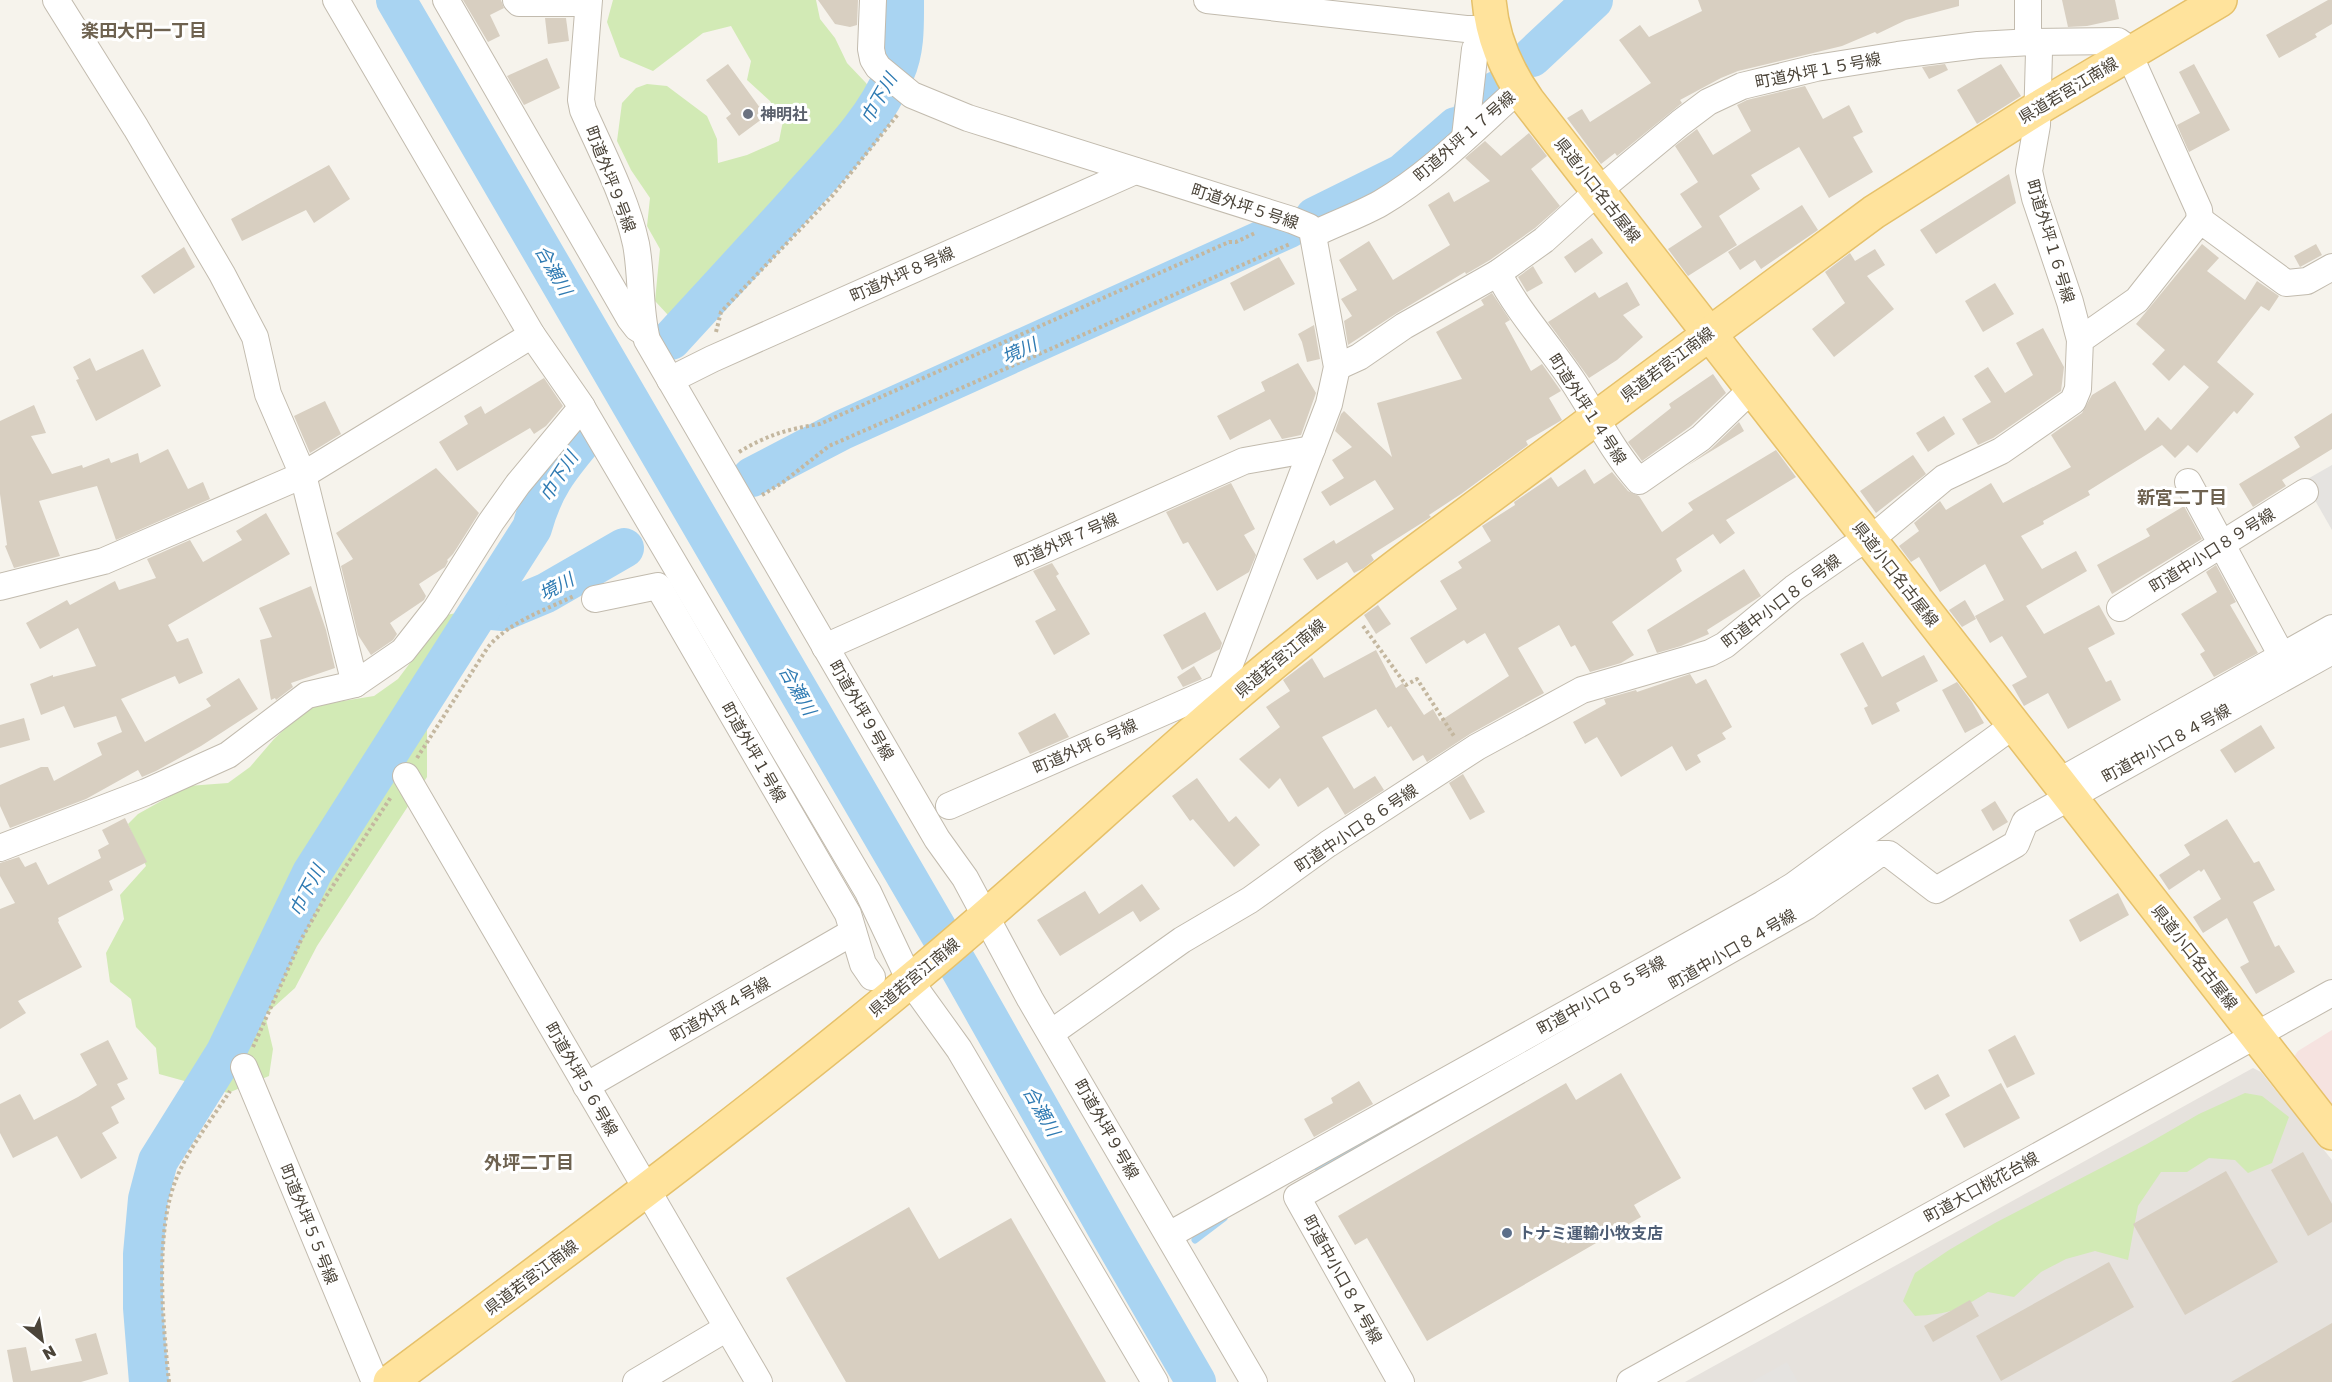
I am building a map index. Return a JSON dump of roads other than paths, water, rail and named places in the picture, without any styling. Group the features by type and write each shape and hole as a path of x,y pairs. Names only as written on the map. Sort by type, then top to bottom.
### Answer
{"main road":[{"name":"県道若宮江南線","path":"390,1382 794,1077 983,919 1222,696 1874,212 2038,108 2220,0"},
{"name":"県道小口名古屋線","path":"1491,15 1514,80 2332,1133"}],"street":[{"path":"56,0 211,254 255,337 268,394 303,476 355,684"},
{"path":"336,0 532,335 582,407 868,892 914,978 960,1049 1155,1382"},
{"path":"446,0 630,319 637,328 645,333"},
{"path":"516,0 519,3 588,1"},
{"name":"町道外坪５号線","path":"873,0 871,49 878,67 909,92 968,118 1299,224 1337,367 1329,404 1222,696"},
{"path":"1207,0 1466,29 1491,15"},
{"name":"町道外坪１６号線","path":"2028,0 2028,35 2039,52 2038,108 2029,171 2035,198 2070,302 2080,340"},
{"name":"町道外坪９号線","path":"588,1 581,100 623,203 636,244 645,333 652,351 937,839 965,878 983,919 1254,1382"},
{"path":"1466,124 1475,49 1491,15"},
{"name":"町道外坪１５号線","path":"1337,367 1359,357 1404,327 1498,273 1544,240 1598,191 1708,102 1742,86 1816,68 1978,45 2109,40 2118,41 2125,46 2129,54"},
{"path":"2080,340 2137,300 2200,220 2199,210 2129,54"},
{"name":"町道外坪１７号線","path":"1299,224 1380,203 1434,165 1466,124 1514,80"},
{"name":"町道外坪８号線","path":"670,380 712,359 1135,171"},
{"path":"2200,220 2286,283 2307,281 2332,267"},
{"name":"町道外坪１４号線","path":"1498,273 1507,291 1572,380 1620,460 1639,481 1701,438 1752,389"},
{"path":"0,587 104,561 303,476 532,335"},
{"name":"町道中小口８６号線","path":"1051,1033 1182,940 1250,900 1328,844 1466,755 1542,710 1582,690 1710,653 1725,645 1794,588 1883,529 1944,478 2001,451 2073,401 2078,389 2080,340"},
{"path":"0,848 146,792 228,755 307,695 355,684 403,651 436,609 460,569 512,493 582,407"},
{"name":"町道外坪７号線","path":"825,647 1244,461 1312,448"},
{"path":"2188,482 2282,656"},
{"name":"町道中小口８９号線","path":"2120,608 2305,492"},
{"name":"町道外坪１号線","path":"587,596 658,586 848,914 863,964 872,977"},
{"path":"2064,789 2332,628"},
{"name":"町道中小口８４号線","path":"1401,1382 1297,1197 1808,906 1879,854 1889,854 1935,891 2016,844 2025,822 2064,789 2332,651"},
{"name":"町道外坪６号線","path":"950,806 1222,696"},
{"name":"町道中小口８５号線","path":"1168,1235 1763,904 1820,867 2014,725"},
{"name":"町道外坪５６号線","path":"406,776 759,1382"},
{"name":"町道外坪４号線","path":"586,1086 853,932"},
{"name":"町道大口桃花台線","path":"1630,1382 2332,993"},
{"name":"町道外坪５５号線","path":"244,1067 375,1382"},
{"path":"636,1382 731,1334"},
{"path":"663,1382 731,1334"}],"waterway":[{"name":"合瀬川","path":"396,0 961,970 1196,1382"},
{"name":"巾下川","path":"671,340 840,155 877,107 887,90 901,55 904,0"},
{"name":"境川","path":"1532,57 1593,0"},
{"name":"境川","path":"1473,112 1496,91"},
{"name":"境川","path":"1315,217 1402,174 1456,127"},
{"name":"境川","path":"752,477 842,430 1289,228"},
{"name":"巾下川","path":"149,1382 143,1308 143,1254 148,1199 158,1161 226,1052 312,873 532,528 541,501 552,480 584,438"},
{"name":"境川","path":"482,609 503,611 546,593 624,548"},
{"path":"1317,1167 1489,1073"},
{"path":"1195,1240 1224,1218"}],"place":[{"name":"神明社","path":"748,114"},
{"name":"トナミ運輸小牧支店","path":"1507,1233"}],"district":[{"name":"楽田大円一丁目","path":"144,30"},
{"name":"新宮二丁目","path":"2182,497"},
{"name":"外坪二丁目","path":"529,1162"}]}
